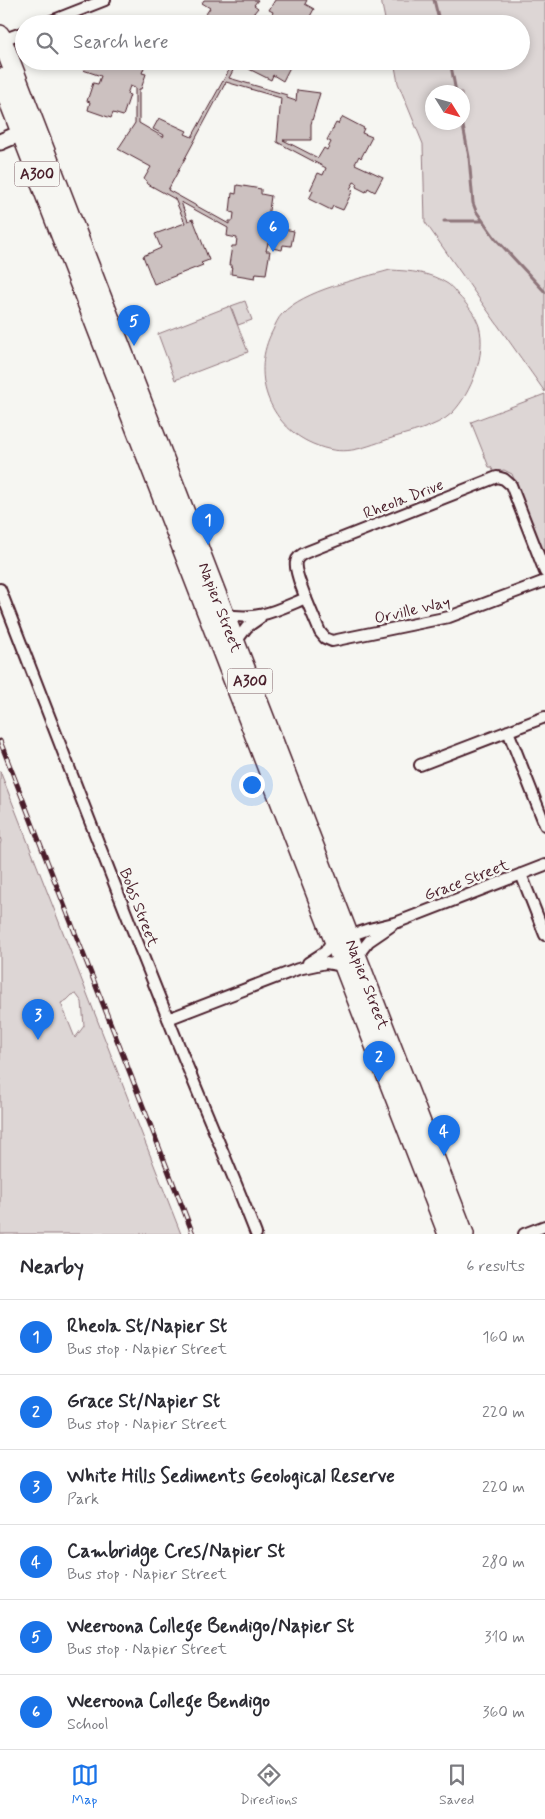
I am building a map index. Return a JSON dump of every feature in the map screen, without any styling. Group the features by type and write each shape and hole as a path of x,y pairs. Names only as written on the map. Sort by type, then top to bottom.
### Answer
{"highway":[{"name":"Napier Street","path":"1,38 27,126 214,630 351,961 371,1034 448,1234"},
{"name":"Napier Street","path":"0,78 27,126 200,553 235,643 341,937"},
{"path":"200,553 210,596 220,623 218,628 214,630"},
{"path":"341,937 358,983 371,1034"},
{"name":"Napier Street","path":"351,961 373,997 464,1234"},
{"path":"373,997 386,1050 396,1078 396,1081 390,1085"}],"street":[{"path":"67,15 105,0"},
{"path":"1,38 15,34"},
{"path":"0,131 27,126"},
{"path":"0,142 27,126"},
{"name":"Rheola Drive","path":"306,598 295,565 298,557 302,554 497,477 504,479 511,485 545,572"},
{"name":"Orville Way","path":"306,598 323,636 328,640 337,641 449,617 545,581"},
{"name":"Bobs Street","path":"0,589 168,1019 256,1234"},
{"path":"224,614 249,617 267,613 306,598"},
{"path":"235,643 247,627 267,613"},
{"path":"420,765 545,717"},
{"path":"508,731 545,825"},
{"name":"Grace Street","path":"341,937 398,922 545,865"},
{"path":"521,874 545,935"},
{"name":"Grace Street","path":"351,961 370,941 398,922"},
{"path":"298,969 322,954 341,937"},
{"path":"168,1019 298,969 326,963 351,961"},
{"path":"524,1234 545,1226"}],"shaded area":[{"path":"381,0 545,0 545,392 425,222 423,144 398,83 396,70 530,70 530,15 384,15"},
{"path":"390,270 420,273 441,280 451,286 470,309 479,326 481,337 479,360 471,384 452,413 430,426 351,450 334,450 313,444 297,435 275,411 268,396 264,380 263,363 266,346 282,314 304,298 333,286"},
{"path":"245,301 252,320 238,325 231,306"},
{"path":"230,306 248,352 175,380 158,334"},
{"path":"545,394 545,558 512,474 504,470 494,472 489,467 471,422"},
{"path":"0,771 181,1234 0,1234","holes":["76,994 82,1002 84,1026 75,1038 61,1003"]}],"building":[{"path":"204,0 258,0 254,5 258,8 252,15 207,15 206,14 210,8 202,3"},
{"path":"275,0 307,0 305,4 314,9 311,15 272,15 273,12 269,10"},
{"path":"83,70 143,70 142,73 146,74 141,89 139,89 139,123 163,137 164,135 153,129 159,118 187,131 185,134 192,137 229,70 233,70 229,78 287,95 287,98 296,101 297,90 320,93 311,124 311,140 283,140 318,158 324,148 327,150 331,142 327,140 336,123 338,124 343,117 364,128 362,133 372,137 361,158 359,156 355,164 383,177 375,192 368,188 366,192 356,187 358,184 354,182 350,189 353,190 343,210 333,206 331,210 309,199 313,191 310,190 318,173 323,175 326,168 277,142 281,98 226,82 168,190 229,224 229,221 233,221 234,213 230,212 232,193 236,194 237,185 261,189 261,194 271,196 268,218 264,218 263,225 294,231 291,246 283,245 282,250 272,248 273,244 268,243 266,251 270,251 266,274 256,273 255,278 231,274 232,265 229,265 232,246 236,246 237,238 227,236 228,228 181,202 188,221 193,219 209,260 201,263 203,265 154,284 143,256 161,248 155,234 185,223 175,199 146,183 147,181 144,179 151,167 118,149 135,123 135,88 130,86 127,94 130,95 123,116 113,113 111,118 88,110 90,102 87,101 93,83 98,84 101,76"},
{"path":"251,70 288,70 283,81 273,75 271,80"}],"waterway":[{"path":"434,0 438,15"},
{"path":"452,70 455,85"},
{"path":"464,130 469,157 473,203 476,211 495,238 545,292"},
{"path":"444,221 482,221"}],"railway":[{"path":"0,741 193,1234"}],"place":[{"name":"Weeroona College Bendigo","path":"273,252"},
{"name":"Weeroona College Bendigo/Napier St","path":"134,346"},
{"name":"Rheola St/Napier St","path":"208,545"},
{"name":"White Hills Sediments Geological Reserve","path":"38,1040"},
{"name":"Grace St/Napier St","path":"379,1082"},
{"name":"Cambridge Cres/Napier St","path":"444,1156"}]}
